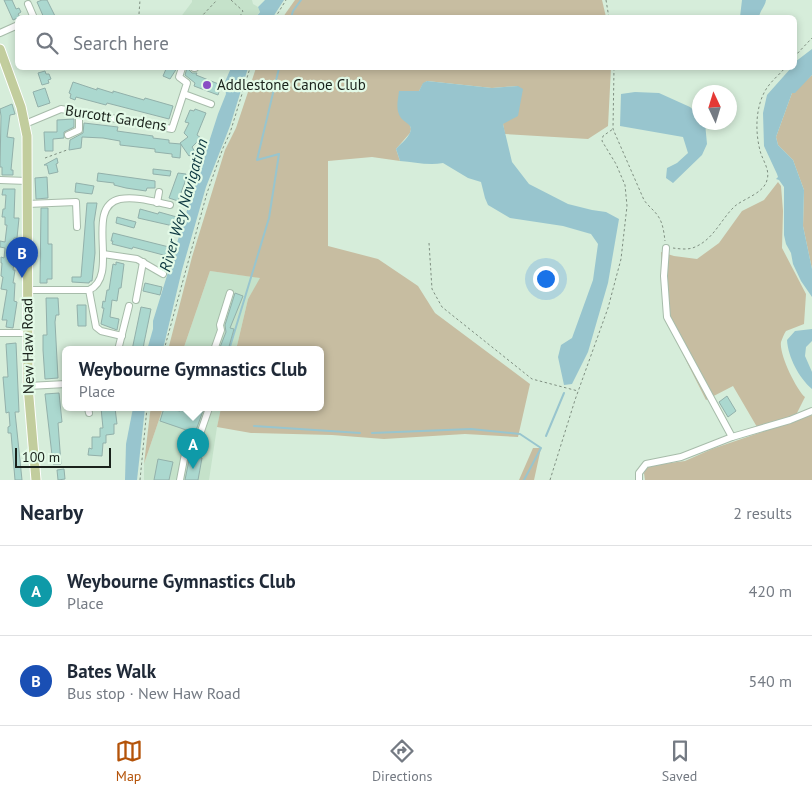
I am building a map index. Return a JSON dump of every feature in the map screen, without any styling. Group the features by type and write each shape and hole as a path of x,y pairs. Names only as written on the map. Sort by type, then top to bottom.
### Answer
{"main road":[{"name":"New Haw Road","path":"1,53 15,89 25,124 28,148 28,386 36,480"}],"street":[{"path":"28,4 33,15"},
{"path":"0,33 15,26"},
{"path":"181,70 179,77 187,83 185,93 211,104"},
{"name":"Burcott Gardens","path":"25,124 61,109 172,129 185,93"},
{"path":"68,135 79,130 79,112"},
{"path":"0,180 27,181"},
{"path":"157,202 159,192"},
{"path":"28,290 89,290 99,282 103,254 103,218 110,205 114,202 124,199 170,205"},
{"path":"27,204 76,202 77,227"},
{"path":"666,248 664,276 667,317 732,437"},
{"path":"103,254 126,257 143,262 164,274"},
{"path":"136,300 143,262"},
{"path":"89,290 96,327 101,331 122,336"},
{"path":"215,346 230,293"},
{"path":"119,346 129,306"},
{"path":"0,332 27,333"},
{"path":"28,386 62,384"},
{"path":"180,480 188,438 198,440 208,411"},
{"path":"639,480 639,473 646,464 681,457 732,437 790,420 812,411"}],"path":[{"path":"139,14 140,0"},
{"path":"203,15 217,0"},
{"path":"231,0 243,11 241,15"},
{"path":"277,15 286,0"},
{"path":"606,0 608,15"},
{"path":"797,54 812,38"},
{"path":"165,346 207,193 230,132 249,70"},
{"path":"614,70 613,129 642,195 650,209 658,215 664,230 666,248 681,249 694,248 708,238 735,206 761,189 768,180 767,169 761,155 757,136 757,119 766,89 783,70"},
{"path":"550,480 578,391 608,308 621,259 627,206 625,185 616,164 602,141 604,136 613,129"},
{"path":"45,158 67,150"},
{"path":"429,243 432,289 442,307 532,379 578,391"},
{"path":"140,480 147,411"}],"shaded area":[{"path":"192,0 252,0 253,4 260,11 257,15 182,15"},
{"path":"295,0 602,0 606,15 284,15"},
{"path":"255,70 611,70 608,126 588,139 505,134 503,124 518,86 492,88 427,81 419,91 400,91 411,129 410,133 396,149 400,161 372,157 328,161 328,246 378,259 418,286 435,313 530,384 518,437 465,434 384,439 332,435 251,433 217,427 220,411 324,411 324,346 237,346 248,299 260,278 210,271 184,346 169,346 192,257 225,150 236,128"},
{"path":"812,75 812,269 803,226 804,190 793,160 778,145 776,137 792,93"},
{"path":"778,182 781,186 783,211 782,248 806,294 804,324 786,331 781,347 789,371 797,387 805,397 796,415 757,427 733,386 706,400 665,319 661,252 697,259 719,243 742,211 764,200"},
{"path":"210,271 261,278 248,299 237,346 184,346"},
{"path":"150,411 162,411 144,464"},
{"path":"162,411 220,411 209,480 144,480 144,464"},
{"path":"812,415 812,480 645,480 644,473 647,466 685,461 712,449"},
{"path":"533,448 541,448 534,480 519,480"}],"water":[{"path":"265,0 284,0 274,15 258,15 260,12 258,7"},
{"path":"742,0 766,0 759,15 740,15"},
{"path":"812,49 812,75 795,93 792,93 776,137 778,145 793,160 804,190 803,226 812,269 812,297 801,281 786,244 784,235 784,187 776,179 778,177 777,174 764,146 763,113 767,95 789,70 797,70 797,60"},
{"name":"River Wey Navigation","path":"230,70 247,70 230,126 206,187 182,270 164,345 148,346 153,329 153,321 189,204 226,94 224,84"},
{"path":"427,81 492,88 518,86 523,89 518,116 503,124 512,162 529,184 568,204 606,212 619,219 608,283 588,352 572,384 564,385 558,357 561,345 572,338 593,280 598,244 591,234 563,226 510,218 488,205 481,182 468,178 443,163 427,164 400,161 396,149 409,135 411,129 398,112 399,91 419,91 423,83"},
{"path":"635,92 659,93 692,109 692,130 706,130 707,144 702,155 673,183 666,178 667,168 677,163 688,153 683,137 620,126 621,94"},
{"path":"812,329 812,341 806,347 805,356 812,372 812,389 795,367 787,340 795,331"},
{"path":"132,411 145,411 137,480 125,480 126,444"}],"building":[{"path":"4,0 12,0 16,9 19,8 21,12 19,15 15,15 15,19 13,20"},
{"path":"47,0 54,15 43,15 37,2"},
{"path":"166,70 176,70 170,79 163,76"},
{"name":"Addlestone Canoe Club","path":"186,70 189,70 192,73 197,73 196,75 221,85 218,95 194,86 195,83 185,75"},
{"path":"45,71 51,79 48,80 49,83 42,85 38,73"},
{"path":"73,82 97,90 97,88 113,93 113,91 173,106 169,119 107,103 106,105 76,97 75,100 70,98 71,94 69,93"},
{"path":"45,88 50,103 38,107 33,92"},
{"path":"12,104 15,114 10,115 7,137 14,138 11,170 13,170 13,175 2,175 2,167 0,167 0,109"},
{"path":"195,109 206,113 197,135 201,138 192,147 195,152 189,156 180,143 188,137 184,133 189,123 185,122 190,110 194,111"},
{"path":"74,119 74,127 64,132 64,138 53,139 53,151 45,151 44,132 57,132 57,120"},
{"path":"84,123 118,127 117,131 153,136 153,138 169,140 169,143 181,144 180,158 172,157 172,154 155,152 155,149 120,145 120,141 103,138 82,137 81,148 69,150 70,140 83,133"},
{"path":"57,158 58,172 49,174 47,165 44,165"},
{"path":"153,169 171,171 170,176 153,174"},
{"path":"98,173 155,181 155,188 147,188 146,191 97,181"},
{"path":"178,173 186,174 178,201 169,198"},
{"path":"47,177 48,198 36,199 35,178"},
{"path":"76,183 94,186 92,194 75,192"},
{"path":"3,189 15,189 14,218 19,218 17,238 14,238 12,257 15,257 13,283 15,283 14,301 17,302 13,328 6,327 7,320 2,320 7,290 1,289 3,277 1,276 1,257 4,258 5,248 0,247 0,241 5,242 7,225 5,225 5,217 2,217 3,209 5,209 6,195 2,195"},
{"path":"87,203 97,203 94,222 95,253 92,281 89,283 72,282 72,277 81,277"},
{"path":"41,208 48,208 48,244 52,244 52,279 47,279 47,283 40,283"},
{"path":"140,209 184,219 182,228 138,218"},
{"path":"117,217 136,222 134,228 116,223"},
{"path":"113,233 173,248 171,257 133,247 132,249 112,244"},
{"path":"116,262 124,264 121,288 119,288 117,301 112,300 110,317 119,319 117,330 101,324 104,308 102,308 103,301 105,302 113,264 116,265"},
{"path":"145,283 162,287 160,295 143,291"},
{"path":"235,293 243,296 230,328 234,329 229,346 221,346 226,332 225,325"},
{"path":"46,298 58,298 59,315 56,315 55,322 58,378 45,379 43,335 47,335"},
{"path":"77,305 86,305 86,326 78,326"},
{"path":"141,307 151,309 144,346 133,346"},
{"path":"16,343 19,412 15,412 22,480 15,480 11,433 8,433 8,427 10,426 9,412 6,413 3,377 8,377 6,344"},
{"path":"59,393 62,422 58,423 61,464 53,464 45,394"},
{"path":"727,396 736,411 728,417 719,402"},
{"path":"101,411 115,411 117,424 114,424 114,434 106,435 102,456 88,455 89,448 92,449 92,437 100,437 100,428 103,428"},
{"path":"163,411 203,411 195,433 160,421"},
{"path":"190,455 202,458 198,480 185,480"},
{"path":"158,459 173,462 169,480 154,480"},
{"path":"64,469 65,479 58,480 57,470"}],"waterway":[{"path":"292,15 301,0"},
{"path":"230,346 269,218 279,154 257,160 279,70"},
{"path":"546,436 564,393"},
{"path":"254,426 360,433"},
{"path":"372,433 471,429 520,434 541,448 524,480"}],"place":[{"name":"Addlestone Canoe Club","path":"207,85"},
{"name":"Bates Walk","path":"22,278"},
{"name":"Weybourne Gymnastics Club","path":"193,469"}]}
